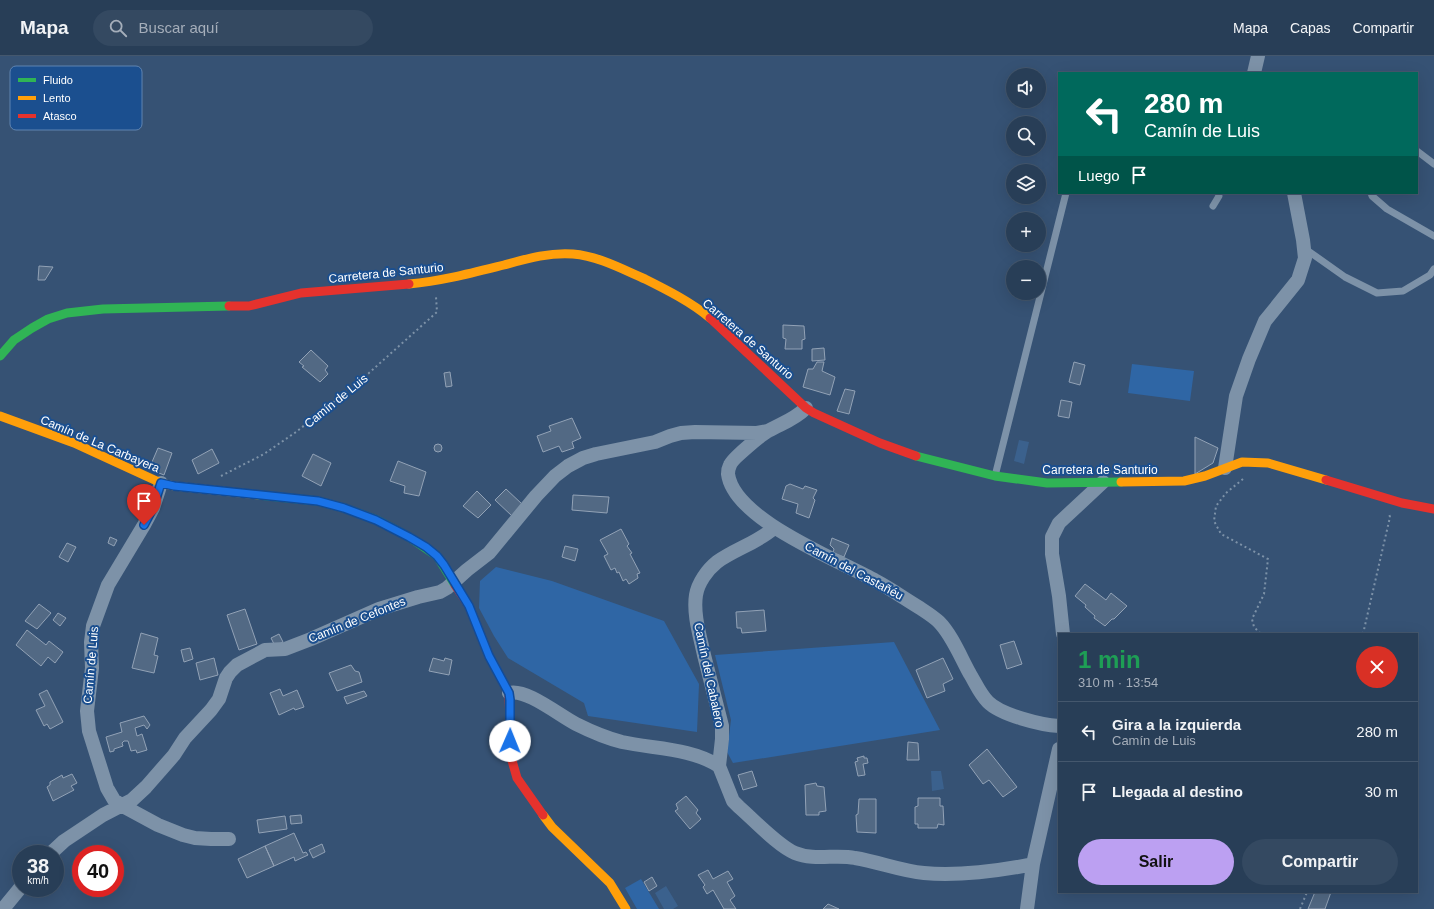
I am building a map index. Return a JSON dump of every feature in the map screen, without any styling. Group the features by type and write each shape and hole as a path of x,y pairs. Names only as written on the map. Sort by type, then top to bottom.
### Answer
{"street":[{"path":"1254,72 1258,56"},
{"path":"1225,468 1236,396 1249,359 1265,321 1298,280 1305,258 1294,194"},
{"name":"Carretera de Santurio","path":"0,356 14,340 32,328 67,313 103,309 249,306 301,293 434,282 540,256 573,254 596,259 619,267 683,299 707,316 806,408 880,443 924,459 995,476 1047,484 1184,481 1205,476 1242,462 1268,463 1402,502 1434,509"},
{"name":"Camín del Castañéu","path":"806,408 798,416 768,431 734,459 728,472 731,483 738,495 774,528 877,581 939,622 947,633 980,693 989,703 1003,711 1024,718 1046,725 1058,726"},
{"name":"Camín de La Carbayera","path":"0,416 74,443 161,483 174,486 318,501 344,508 376,520 426,547 437,556 469,606 489,656 509,693 511,757 517,778 530,799 552,827 610,883 626,909"},
{"name":"Camín de Cefontes","path":"60,845 121,805 132,800 146,787 174,755 185,738 211,710 219,699 226,678 237,665 265,650 285,649 379,609 418,596 440,592 489,553 536,496 555,476 568,466 583,458 612,450 655,442 670,436 681,434 757,433 768,431"},
{"path":"1063,633 1052,554 1052,537 1059,523 1104,482"},
{"name":"Camín de Luis","path":"121,805 114,800 107,788 88,732 87,711 92,668 91,642 95,620 108,585 153,508 161,483"},
{"name":"Camín del Cabalero","path":"774,528 760,539 716,563 699,585 696,595 696,612 699,634 722,726 719,766 734,800 739,807 785,848 804,856 854,857 900,869 923,873 952,874 1033,864"},
{"path":"509,693 513,692 533,698 576,724 609,738 621,742 695,755 708,759 719,766"},
{"path":"1027,909 1033,864 1058,754"},
{"path":"121,805 158,825 183,836 205,839 229,839"},
{"path":"6,908 14,897"}],"lane":[{"path":"1418,151 1434,164"},
{"path":"995,476 1066,194"},
{"path":"1213,206 1219,196 1218,194"},
{"path":"1371,194 1387,209 1434,236"},
{"path":"1304,248 1345,277 1377,293 1403,291 1430,275 1434,269"}],"path":[{"name":"Camín de Luis","path":"217,478 264,454 296,432 360,381 437,312 434,282"},
{"path":"1244,478 1226,493 1216,506 1214,521 1221,534 1268,559 1264,594 1252,619 1254,627 1260,633"},
{"path":"1363,633 1390,517 1389,512"},
{"path":"1300,909 1307,893"}],"shaded area":[{"path":"1132,364 1194,371 1190,401 1128,393"},
{"path":"1019,440 1029,442 1024,464 1014,461"},
{"path":"496,567 552,581 664,621 699,684 697,732 588,716 584,703 508,658 479,608 480,581"},
{"path":"894,642 940,730 733,763 727,752 731,720 715,655"},
{"path":"931,771 941,771 944,789 932,791"},
{"path":"641,879 659,909 637,909 625,888"},
{"path":"666,886 678,906 673,909 664,909 655,893"}],"building":[{"path":"39,266 53,267 45,280 38,280"},
{"path":"783,325 804,326 805,339 802,340 802,349 785,349 786,339 783,338"},
{"path":"824,348 825,360 812,361 812,349"},
{"path":"311,350 328,366 325,370 328,374 320,382 302,367 304,366 299,362"},
{"path":"817,362 824,362 822,371 835,377 830,395 803,387 808,369 813,369"},
{"path":"1074,362 1085,365 1080,385 1069,382"},
{"path":"450,372 452,386 446,387 444,373"},
{"path":"845,389 855,391 849,414 837,411"},
{"path":"1061,400 1072,402 1069,418 1058,416"},
{"path":"572,418 581,438 572,442 574,448 562,452 559,446 543,452 537,436 551,431 549,426"},
{"path":"1195,437 1218,448 1213,463 1195,474"},
{"path":"436,444 440,444 442,448 440,452 436,452 434,450 434,446"},
{"path":"158,448 172,453 164,475 149,469"},
{"path":"212,449 219,463 198,474 192,460"},
{"path":"313,454 331,463 321,486 302,476"},
{"path":"398,461 426,472 419,496 404,493 405,486 390,481"},
{"path":"790,484 803,489 805,486 817,490 813,498 815,500 809,518 796,513 798,504 782,499 786,486"},
{"path":"506,489 522,504 512,516 495,500"},
{"path":"477,491 491,505 478,518 463,506"},
{"path":"573,495 609,497 607,513 572,510"},
{"path":"621,529 629,544 627,546 632,553 630,554 640,573 637,574 638,578 629,584 626,579 623,581 619,572 617,573 615,568 611,570 604,556 608,554 600,540"},
{"path":"110,537 117,540 114,546 108,543"},
{"path":"832,538 849,545 844,557 833,553 834,549 830,545"},
{"path":"67,543 76,547 68,562 59,557"},
{"path":"565,546 578,549 575,561 562,557"},
{"path":"1085,584 1106,600 1111,593 1127,606 1105,626 1094,618 1095,616 1085,607 1086,605 1075,596"},
{"path":"39,604 51,613 37,629 25,621"},
{"path":"245,609 257,644 239,650 227,615"},
{"path":"764,610 766,631 742,633 741,628 737,628 736,612"},
{"path":"58,613 66,618 60,626 53,620"},
{"path":"27,630 46,645 49,641 63,652 55,663 48,657 41,666 16,645"},
{"path":"141,633 158,638 154,655 158,656 154,673 132,668"},
{"path":"279,634 283,642 275,646 271,638"},
{"path":"1014,641 1022,664 1007,669 1000,645"},
{"path":"190,648 193,659 184,662 181,650"},
{"path":"214,658 218,675 200,680 196,663"},
{"path":"433,658 444,661 445,658 452,660 449,675 429,671"},
{"path":"943,658 953,679 943,684 945,691 927,698 916,670"},
{"path":"351,665 355,671 359,672 362,682 337,691 329,673"},
{"path":"280,689 283,696 297,690 304,707 295,710 294,708 279,715 270,693"},
{"path":"47,690 63,722 50,729 47,724 44,726 36,710 45,706 39,694"},
{"path":"364,691 367,696 347,704 344,697"},
{"path":"144,716 150,725 147,729 144,725 135,728 137,736 142,734 147,750 137,753 136,750 131,751 128,741 124,741 122,743 123,746 110,752 106,737 122,732 120,723"},
{"path":"908,742 918,743 919,760 907,760"},
{"path":"987,749 1017,787 1003,797 989,780 983,784 969,765"},
{"path":"864,756 864,758 867,758 868,763 863,764 865,775 858,776 855,762 858,761 857,758"},
{"path":"752,771 757,786 743,790 738,775"},
{"path":"72,774 77,783 71,786 74,790 53,801 47,787 50,785 50,782 62,775 63,778"},
{"path":"816,783 817,786 824,787 826,811 819,812 819,815 806,815 805,785"},
{"path":"686,796 698,810 696,813 701,819 690,829 675,811 678,809 676,804"},
{"path":"918,798 940,798 940,806 943,806 944,825 938,824 937,828 918,828 918,824 915,824 915,807 918,806"},
{"path":"859,799 876,799 876,833 857,832 856,815 858,814"},
{"path":"301,815 302,823 291,824 290,816"},
{"path":"285,816 287,829 259,833 257,820"},
{"path":"294,833 303,853 306,852 308,855 295,861 294,857 274,866 265,846"},
{"path":"322,844 325,852 313,858 309,850"},
{"path":"265,846 274,866 247,878 238,859"},
{"path":"708,870 713,879 728,871 733,879 727,882 735,896 730,900 736,909 724,909 713,890 707,894 703,887 705,885 698,875"},
{"path":"652,877 657,886 649,891 644,882"},
{"path":"1315,893 1331,893 1325,909 1308,909"},
{"path":"828,904 839,909 823,909"}],"traffic: fast":[{"path":"0,356 14,340 32,328 48,319 67,313 103,309 229,306"},
{"path":"916,456 995,476 1047,483 1121,482"},
{"path":"258,495 318,501 344,508 377,520 409,537 437,556 455,585"}],"traffic: slow":[{"path":"409,284 457,276 538,256 556,254 582,255 601,260 645,279 687,302 710,318"},
{"path":"0,416 74,443 161,483 174,486 258,495"},
{"path":"1121,482 1184,481 1205,476 1242,462 1268,463 1326,480"},
{"path":"543,815 552,827 610,883 626,909"}],"traffic: jam":[{"path":"229,306 249,306 301,293 409,284"},
{"path":"710,318 806,408 880,443 916,456"},
{"path":"1326,480 1402,503 1434,509"},
{"path":"455,585 469,606 489,656 509,693 511,757 517,778 543,815"}],"route":[{"path":"144,525 153,508 161,483 174,486 318,501 344,508 376,520 426,547 437,556 444,565 469,606 489,656 509,693 510,741"}]}
